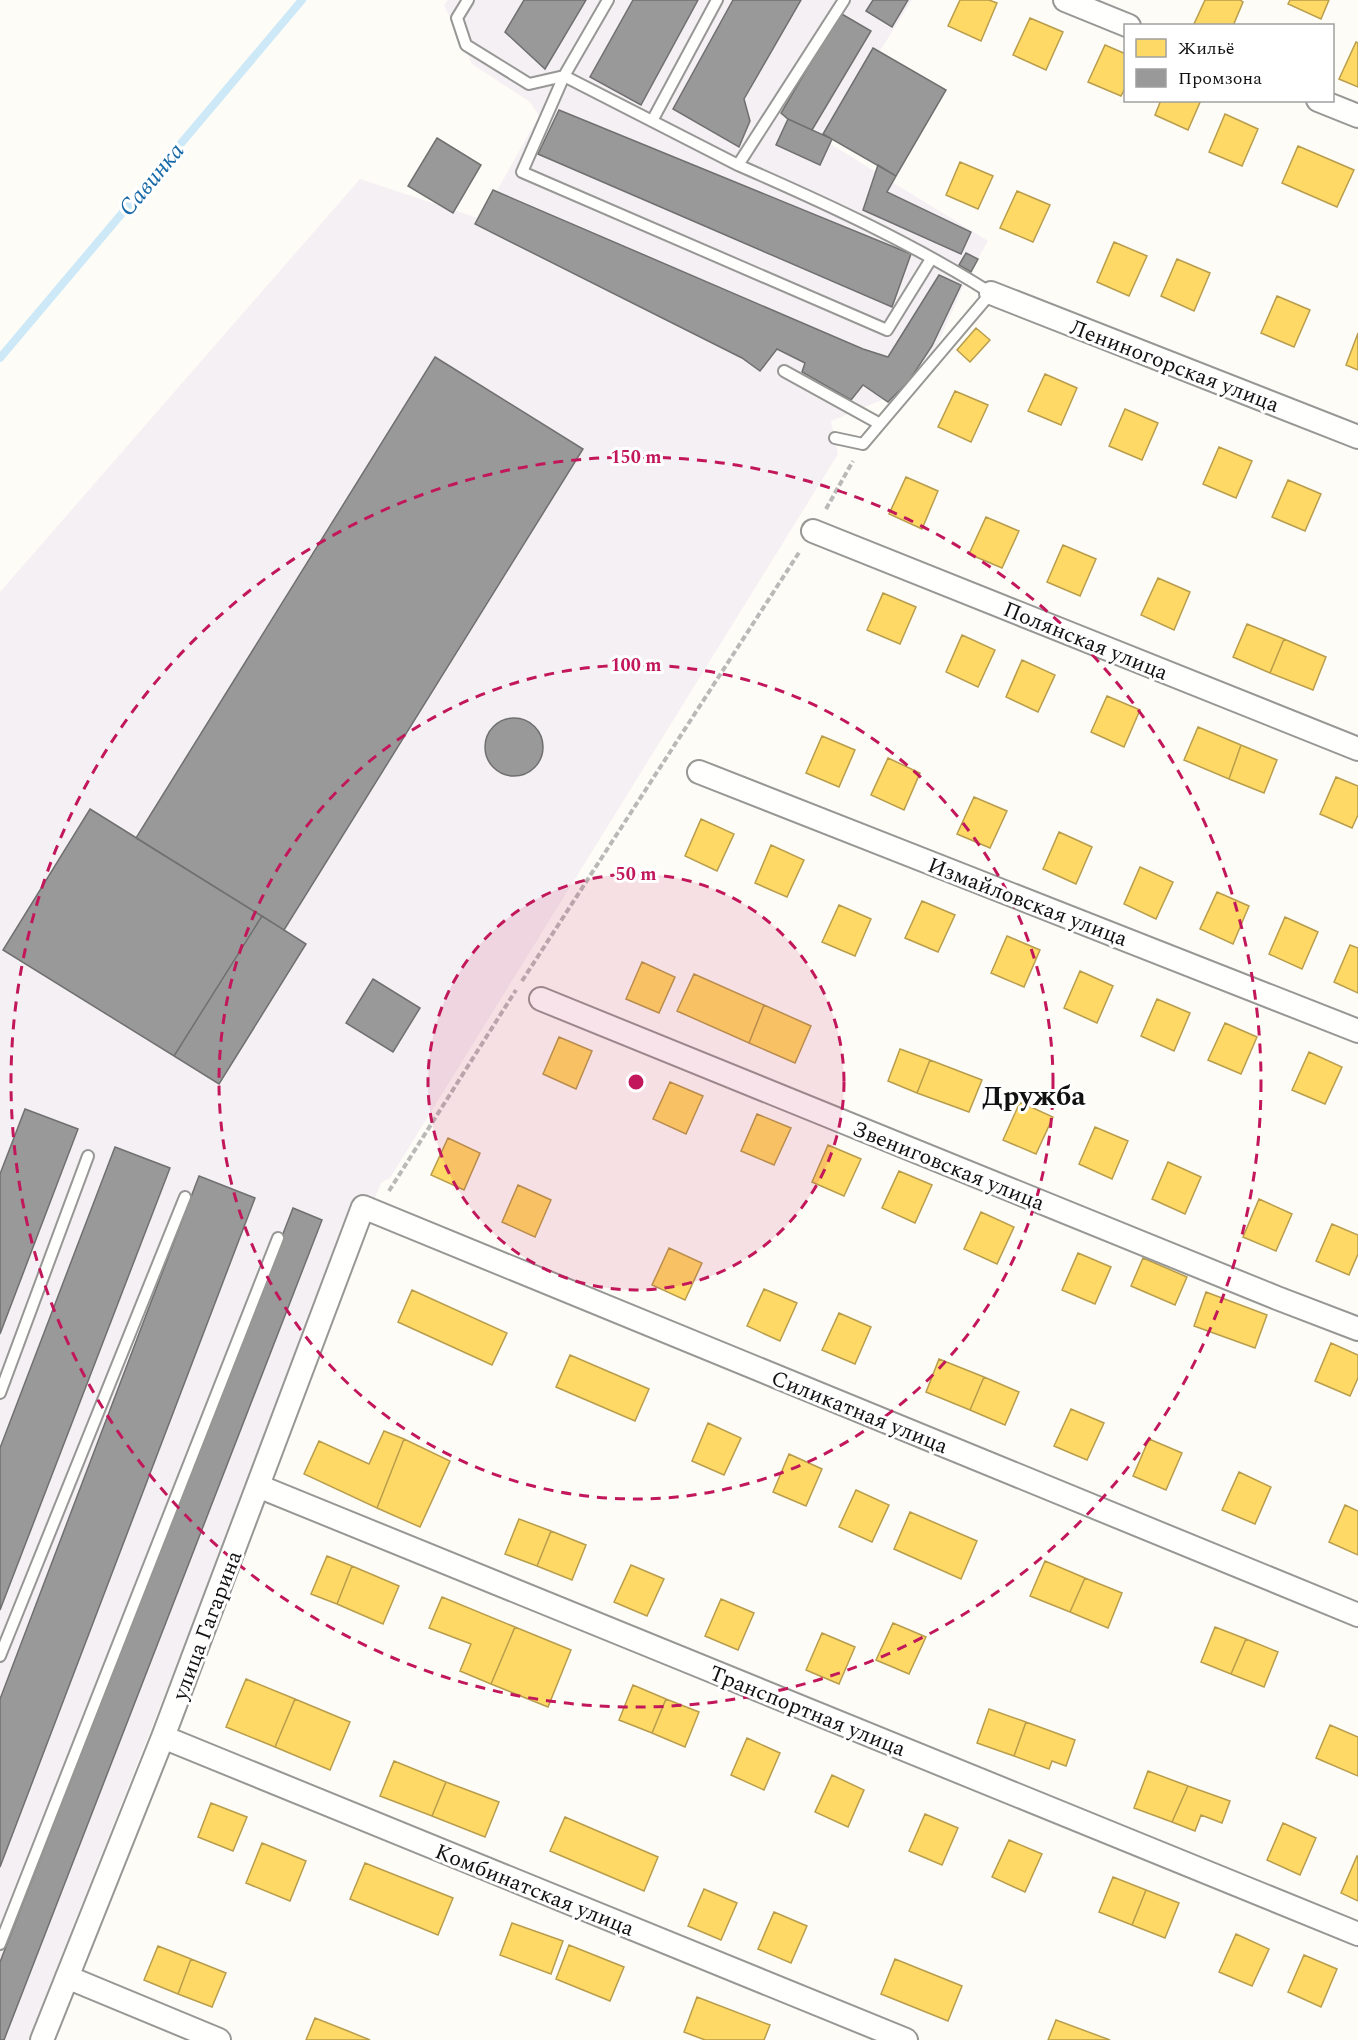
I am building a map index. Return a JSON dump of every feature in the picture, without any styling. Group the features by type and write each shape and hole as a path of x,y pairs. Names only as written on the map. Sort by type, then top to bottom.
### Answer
{"street":[{"path":"1065,0 1124,24"},
{"path":"1323,102 1358,116"},
{"name":"Лениногорская улица","path":"991,293 1358,437"},
{"name":"Полянская улица","path":"813,531 1358,749"},
{"name":"Измайловская улица","path":"699,772 1358,1031"},
{"name":"Звениговская улица","path":"541,999 1358,1329"},
{"name":"улица Гагарина","path":"42,2040 163,1737 258,1486 370,1210"},
{"name":"Силикатная улица","path":"370,1210 1358,1615"},
{"name":"Транспортная улица","path":"258,1486 1358,1934"},
{"name":"Комбинатская улица","path":"163,1737 906,2040"},
{"path":"67,1977 219,2040"}],"lane":[{"path":"468,0 457,18 466,45 529,84 564,76 738,165 823,202 991,293 863,444 835,438"},
{"path":"608,0 564,76 522,172 887,330 931,259"},
{"path":"652,121 717,0"},
{"path":"738,165 844,0"},
{"path":"784,371 880,424"},
{"path":"0,1393 88,1156"},
{"path":"0,1656 185,1197"},
{"path":"0,1944 278,1238"}],"path":[{"path":"370,1210 405,1164 813,531 863,444"}],"shaded area":[{"path":"448,0 912,0 824,140 988,241 967,278 935,350 884,399 831,421 838,454 390,1178 381,1183 374,1200 350,1226 28,2040 0,2040 0,592 360,179 481,219 539,116 530,102 472,64 444,5"}],"building: Жильё":[{"path":"960,0 989,0 997,3 981,41 948,26"},
{"path":"1205,0 1240,0 1243,2 1234,24 1194,24"},
{"path":"1290,0 1329,0 1321,19 1288,4"},
{"path":"1030,18 1063,32 1046,70 1013,55"},
{"path":"1356,42 1358,43 1358,87 1339,79"},
{"path":"1105,45 1124,53 1124,90 1121,96 1088,82"},
{"path":"1160,102 1200,102 1188,130 1155,115"},
{"path":"1225,114 1258,129 1242,166 1209,152"},
{"path":"1298,146 1354,170 1337,207 1282,183"},
{"path":"960,162 993,176 978,209 946,195"},
{"path":"1017,191 1050,205 1033,242 1000,228"},
{"path":"1114,242 1147,256 1129,296 1097,282"},
{"path":"1177,259 1210,273 1194,311 1161,296"},
{"path":"1277,296 1310,310 1294,347 1261,333"},
{"path":"976,328 990,340 970,362 957,350"},
{"path":"1358,333 1358,370 1346,365"},
{"path":"1045,374 1077,388 1061,425 1028,411"},
{"path":"955,391 988,405 971,442 938,427"},
{"path":"1125,409 1158,423 1142,460 1109,446"},
{"path":"1219,447 1252,461 1236,498 1203,484"},
{"path":"906,477 938,491 922,529 889,514"},
{"path":"1288,480 1321,494 1305,531 1272,517"},
{"path":"986,517 1019,531 1002,568 969,554"},
{"path":"1063,545 1096,559 1080,596 1047,582"},
{"path":"1158,578 1190,592 1174,630 1141,615"},
{"path":"883,593 916,607 900,644 867,630"},
{"path":"1247,624 1284,639 1270,673 1233,657"},
{"path":"962,635 995,650 978,687 946,672"},
{"path":"1284,639 1326,657 1313,690 1270,673"},
{"path":"1022,660 1055,675 1038,712 1006,697"},
{"path":"1107,696 1140,710 1124,747 1091,732"},
{"path":"1198,727 1241,745 1229,779 1184,760"},
{"path":"822,736 855,750 839,787 806,773"},
{"path":"1241,745 1277,760 1264,793 1229,779"},
{"path":"888,758 920,773 904,810 871,795"},
{"path":"1336,777 1358,786 1358,815 1352,828 1320,814"},
{"path":"974,797 1007,811 990,848 957,834"},
{"path":"701,819 734,834 717,871 685,856"},
{"path":"1059,832 1092,847 1076,884 1043,869"},
{"path":"771,845 804,860 787,897 755,883"},
{"path":"1140,867 1173,882 1156,919 1124,904"},
{"path":"1217,892 1249,906 1233,944 1200,929"},
{"path":"922,901 955,915 938,952 905,938"},
{"path":"839,905 871,919 855,956 822,942"},
{"path":"1285,917 1318,932 1302,969 1269,954"},
{"path":"1007,936 1040,950 1024,987 991,973"},
{"path":"1350,945 1358,948 1358,993 1334,982"},
{"path":"642,962 675,977 659,1013 626,999"},
{"path":"1080,971 1113,986 1097,1023 1064,1008"},
{"path":"694,974 764,1005 749,1043 677,1011"},
{"path":"1157,999 1190,1013 1174,1051 1141,1036"},
{"path":"764,1005 811,1026 795,1063 749,1043"},
{"path":"1225,1023 1257,1037 1241,1074 1208,1060"},
{"path":"559,1037 592,1051 576,1089 543,1074"},
{"path":"900,1049 930,1060 917,1093 888,1081"},
{"path":"1309,1052 1342,1067 1325,1104 1292,1090"},
{"path":"930,1060 982,1080 969,1112 917,1093"},
{"path":"670,1082 703,1096 686,1134 653,1119"},
{"path":"1020,1102 1053,1117 1036,1154 1003,1140"},
{"path":"757,1114 791,1128 774,1165 741,1151"},
{"path":"1095,1127 1128,1141 1112,1179 1079,1164"},
{"path":"448,1138 480,1153 464,1190 431,1175"},
{"path":"828,1145 861,1159 844,1196 812,1182"},
{"path":"1168,1162 1201,1177 1185,1214 1152,1199"},
{"path":"899,1171 932,1185 915,1223 882,1208"},
{"path":"518,1185 551,1200 535,1237 502,1222"},
{"path":"1259,1199 1292,1214 1276,1251 1243,1237"},
{"path":"981,1212 1014,1227 997,1264 964,1249"},
{"path":"1332,1224 1358,1235 1358,1254 1349,1275 1316,1261"},
{"path":"669,1248 702,1263 685,1300 652,1285"},
{"path":"1078,1253 1111,1267 1095,1304 1062,1290"},
{"path":"1143,1258 1187,1277 1175,1305 1131,1286"},
{"path":"764,1289 797,1303 780,1341 747,1326"},
{"path":"412,1290 507,1333 492,1365 398,1322"},
{"path":"1206,1292 1267,1315 1255,1348 1194,1326"},
{"path":"839,1313 871,1327 855,1364 822,1350"},
{"path":"1331,1343 1358,1355 1358,1378 1350,1396 1315,1381"},
{"path":"570,1355 649,1389 635,1421 556,1387"},
{"path":"939,1359 984,1377 970,1410 926,1392"},
{"path":"984,1377 1019,1392 1005,1425 970,1410"},
{"path":"1071,1409 1104,1423 1087,1460 1054,1446"},
{"path":"708,1423 741,1438 724,1475 692,1461"},
{"path":"384,1431 404,1439 377,1508 304,1474 319,1441 369,1464"},
{"path":"404,1439 450,1461 420,1527 377,1508"},
{"path":"1149,1439 1182,1453 1166,1490 1133,1476"},
{"path":"789,1454 822,1469 806,1506 773,1492"},
{"path":"1239,1472 1271,1487 1255,1524 1222,1510"},
{"path":"856,1490 889,1505 872,1542 839,1527"},
{"path":"1345,1505 1358,1511 1358,1555 1329,1542"},
{"path":"910,1512 977,1541 961,1579 894,1549"},
{"path":"519,1519 551,1531 537,1566 505,1554"},
{"path":"551,1531 586,1545 572,1580 537,1566"},
{"path":"327,1556 352,1566 337,1604 311,1594"},
{"path":"1045,1561 1085,1578 1070,1612 1030,1596"},
{"path":"631,1565 664,1579 647,1616 614,1602"},
{"path":"352,1566 399,1586 383,1624 337,1604"},
{"path":"1085,1578 1122,1593 1108,1628 1070,1612"},
{"path":"442,1597 515,1627 491,1684 460,1671 471,1644 429,1628"},
{"path":"721,1599 754,1613 738,1650 705,1636"},
{"path":"893,1623 926,1637 909,1674 876,1660"},
{"path":"515,1627 571,1650 548,1707 491,1684"},
{"path":"1215,1627 1246,1639 1231,1674 1201,1662"},
{"path":"822,1633 855,1647 839,1684 806,1670"},
{"path":"1246,1639 1278,1652 1264,1687 1231,1674"},
{"path":"246,1679 295,1699 275,1747 226,1727"},
{"path":"633,1685 666,1699 652,1733 619,1720"},
{"path":"295,1699 350,1722 330,1770 275,1747"},
{"path":"666,1699 699,1712 685,1747 652,1733"},
{"path":"989,1709 1026,1722 1014,1756 977,1743"},
{"path":"1026,1722 1075,1740 1066,1766 1052,1761 1049,1769 1014,1756"},
{"path":"1330,1725 1358,1737 1358,1776 1316,1758"},
{"path":"747,1738 780,1753 764,1790 731,1775"},
{"path":"394,1761 446,1782 432,1816 380,1796"},
{"path":"1148,1771 1188,1786 1172,1822 1134,1808"},
{"path":"832,1775 864,1790 848,1827 815,1812"},
{"path":"446,1782 499,1802 485,1837 432,1816"},
{"path":"1188,1786 1230,1801 1222,1823 1201,1815 1195,1831 1172,1822"},
{"path":"211,1803 247,1817 233,1851 198,1837"},
{"path":"925,1814 958,1828 942,1865 909,1851"},
{"path":"565,1817 658,1857 644,1891 550,1851"},
{"path":"1283,1823 1316,1838 1300,1875 1267,1860"},
{"path":"1009,1840 1042,1854 1025,1892 992,1877"},
{"path":"262,1843 306,1861 290,1901 246,1883"},
{"path":"1358,1856 1358,1901 1341,1893"},
{"path":"365,1863 453,1898 438,1935 350,1899"},
{"path":"1113,1877 1146,1890 1132,1925 1099,1912"},
{"path":"704,1889 737,1903 721,1940 688,1926"},
{"path":"1146,1890 1179,1903 1165,1938 1132,1925"},
{"path":"774,1912 807,1926 791,1963 758,1949"},
{"path":"512,1923 563,1941 551,1974 500,1955"},
{"path":"1236,1934 1269,1949 1252,1986 1219,1972"},
{"path":"569,1945 624,1967 610,2001 556,1979"},
{"path":"158,1946 191,1959 178,1994 144,1980"},
{"path":"1304,1955 1337,1969 1321,2007 1288,1992"},
{"path":"191,1959 226,1973 212,2007 178,1994"},
{"path":"895,1959 962,1986 948,2021 881,1994"},
{"path":"697,1997 770,2025 764,2040 705,2040 684,2032"},
{"path":"315,2018 348,2031 370,2040 306,2040"},
{"path":"1056,2020 1110,2040 1048,2040"}],"building: Промзона":[{"path":"524,0 586,0 545,69 505,32"},
{"path":"633,0 698,0 641,105 590,77"},
{"path":"733,0 801,0 744,99 750,121 739,147 673,109"},
{"path":"873,0 908,0 892,27 866,11"},
{"path":"840,13 871,31 812,130 788,119 781,113"},
{"path":"873,48 946,90 896,176 823,134"},
{"path":"559,110 911,254 892,307 538,154"},
{"path":"788,119 832,139 820,165 776,145"},
{"path":"437,138 481,165 453,213 408,186"},
{"path":"878,165 896,176 887,192 971,232 961,254 863,210"},
{"path":"493,190 863,349 888,357 939,275 961,285 932,346 909,381 888,402 863,385 851,400 802,372 805,363 777,349 760,371 742,358 475,224"},
{"path":"966,253 978,259 971,272 959,265"},
{"path":"435,357 583,449 284,930 136,838"},
{"path":"508,718 520,718 530,722 539,731 543,753 535,768 520,776 508,776 498,772 489,763 485,753 485,741 489,731 498,722"},
{"path":"90,809 262,916 174,1056 3,950"},
{"path":"262,916 306,944 219,1084 174,1056"},
{"path":"373,979 420,1008 393,1052 346,1023"},
{"path":"25,1109 78,1129 0,1334 0,1174"},
{"path":"115,1147 170,1168 0,1610 0,1448"},
{"path":"199,1176 255,1198 0,1867 0,1699"},
{"path":"293,1208 322,1220 4,2040 0,2040 0,1962"}],"waterway":[{"name":"Савинка","path":"0,358 302,0"}],"district":[{"name":"Дружба","path":"1034,1095"}]}
